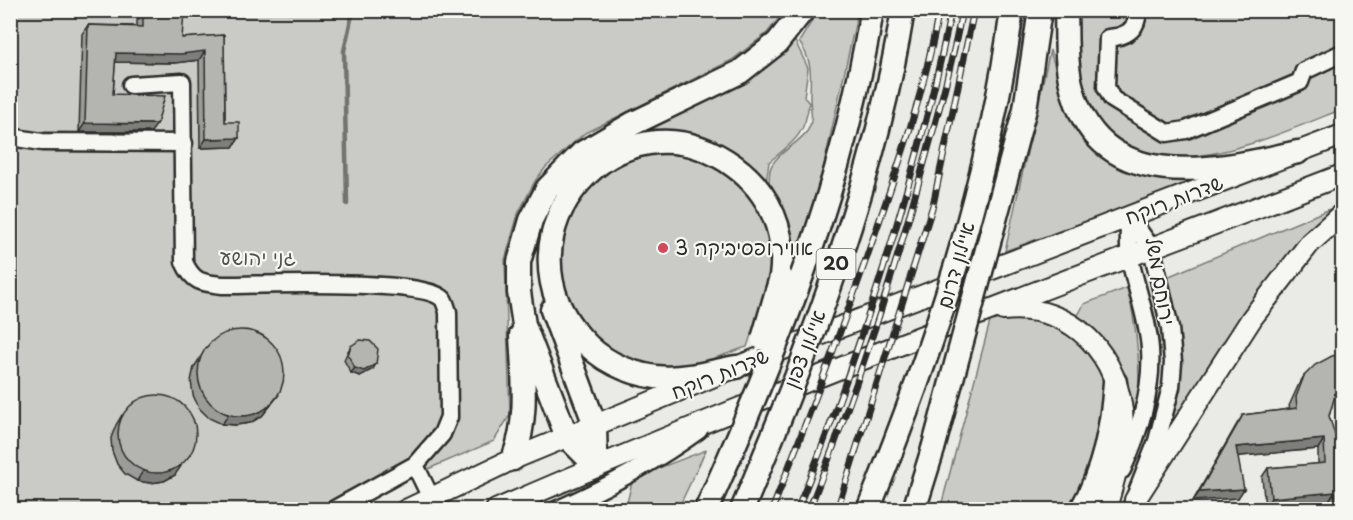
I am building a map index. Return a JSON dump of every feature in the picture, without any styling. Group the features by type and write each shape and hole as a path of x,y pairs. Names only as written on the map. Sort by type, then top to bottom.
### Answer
{"highway":[{"path":"513,459 519,443 524,401 519,262 525,237 540,201 556,177 582,153 609,136 740,72 762,57 789,29 803,10"},
{"name":"20","path":"706,510 808,259 846,135 872,10"},
{"name":"איילון צפון","path":"742,510 802,360 852,217 883,114 903,10"},
{"name":"איילון דרום","path":"868,510 936,333 958,261 995,114 1012,10"},
{"path":"930,510 938,449 1025,109 1040,10"},
{"path":"1066,10 1070,77 1081,116 1101,142 1130,160 1160,168 1189,170 1298,153"},
{"path":"596,466 595,425 558,332 546,283 545,249 562,207 583,177 599,163 620,151 646,142 664,141 700,147 745,175 768,203 781,239 781,277 716,488"},
{"path":"562,207 551,244 552,282 561,310 584,342 617,366 655,376 684,376 736,366"},
{"path":"519,292 524,325 567,436 596,466"},
{"path":"1081,510 1103,460 1112,414 1115,382"},
{"path":"914,510 938,449"}],"main road":[{"name":"שדרות רוקח","path":"406,510 513,459 736,366 1342,135"},
{"name":"שדרות רוקח","path":"496,510 596,466 979,314 1342,175"},
{"path":"1132,505 1252,318 1310,243 1342,214"},
{"path":"979,314 1022,309 1047,312 1058,316 1086,335 1097,347 1115,382 1122,411 1120,457 1106,507"}],"street":[{"path":"1134,10 1137,18 1132,29 1119,38 1108,38 1106,87 1117,103 1167,133 1186,130 1300,82 1304,71 1342,53"},
{"path":"131,85 182,82 184,262 190,276 204,283 222,285 392,286 430,293 443,299 448,312 449,417 442,434 415,465 333,510"},
{"path":"10,137 42,141 184,142"},
{"name":"ירוחם משל","path":"1129,217 1152,249 1170,328 1173,362 1164,417 1132,505"},
{"name":"ירוחם משל","path":"1106,507 1142,419 1150,376 1150,350 1146,323 1130,257 1129,217"},
{"path":"1272,292 1313,248 1342,222"},
{"path":"556,510 672,449 710,421"},
{"path":"415,465 431,498"}],"green space":[{"name":"גני יהושע","path":"10,11 785,11 767,33 732,60 585,133 546,167 535,181 518,214 505,260 510,415 494,441 407,478 347,510 11,509"},
{"path":"818,11 858,11 822,174 792,273 770,194 770,170 776,159 804,135 810,125 810,67 799,42"},
{"path":"1075,11 1342,11 1342,109 1237,148 1199,156 1162,157 1129,148 1102,128 1083,92 1077,62"},
{"path":"795,41 808,68 804,97 809,103 807,114 801,131 769,162 766,183 739,157 713,143 683,136 647,133 648,126 707,100 744,80"},
{"path":"1050,50 1074,119 1086,138 1101,155 1119,167 1142,175 1181,178 1215,174 1005,251"},
{"path":"654,151 689,154 733,178 759,208 766,224 772,253 771,275 747,347 685,366 663,367 634,361 608,347 587,328 571,305 562,278 560,250 566,222 581,195 588,186 605,173"},
{"path":"1332,208 1335,214 1165,437 1180,352 1176,316 1167,277"},
{"path":"1127,288 1138,348 1138,409 1128,409 1075,321 1084,304"},
{"path":"1018,317 1057,329 1084,346 1098,367 1104,391 1102,418 1084,477 1071,509 940,510 991,318"},
{"path":"706,450 678,509 610,510 627,503 633,478"}],"building":[{"path":"143,12 184,12 182,38 224,35 225,122 239,122 239,138 206,139 205,51 181,54 116,53 113,94 165,96 157,124 85,123 88,25 143,27"},
{"path":"241,330 265,337 277,349 284,373 277,397 265,409 241,416 217,409 205,397 198,373 205,349 217,337"},
{"path":"360,340 370,341 378,349 376,364 364,371 355,368 348,355 351,346"},
{"path":"1342,354 1342,382 1336,392 1329,416 1338,444 1342,471 1342,510 1334,510 1335,492 1271,498 1268,468 1325,463 1324,439 1236,447 1244,489 1199,492 1243,415 1297,408 1296,397 1304,376 1315,365 1332,356"},
{"path":"157,395 172,398 185,406 193,419 196,434 193,449 185,462 172,470 157,473 142,470 129,462 121,449 118,434 121,419 129,406 142,398"}],"waterway":[{"path":"347,204 344,51 353,10"}],"railway":[{"path":"772,510 836,343 892,185 919,98 939,10"},
{"path":"797,510 847,378 891,244 924,128 951,10"},
{"path":"809,510 856,385 897,259 943,93 962,10"},
{"path":"837,510 933,205 974,10"}],"place":[{"name":"אווירופסיביקה 3","path":"663,248"}]}
